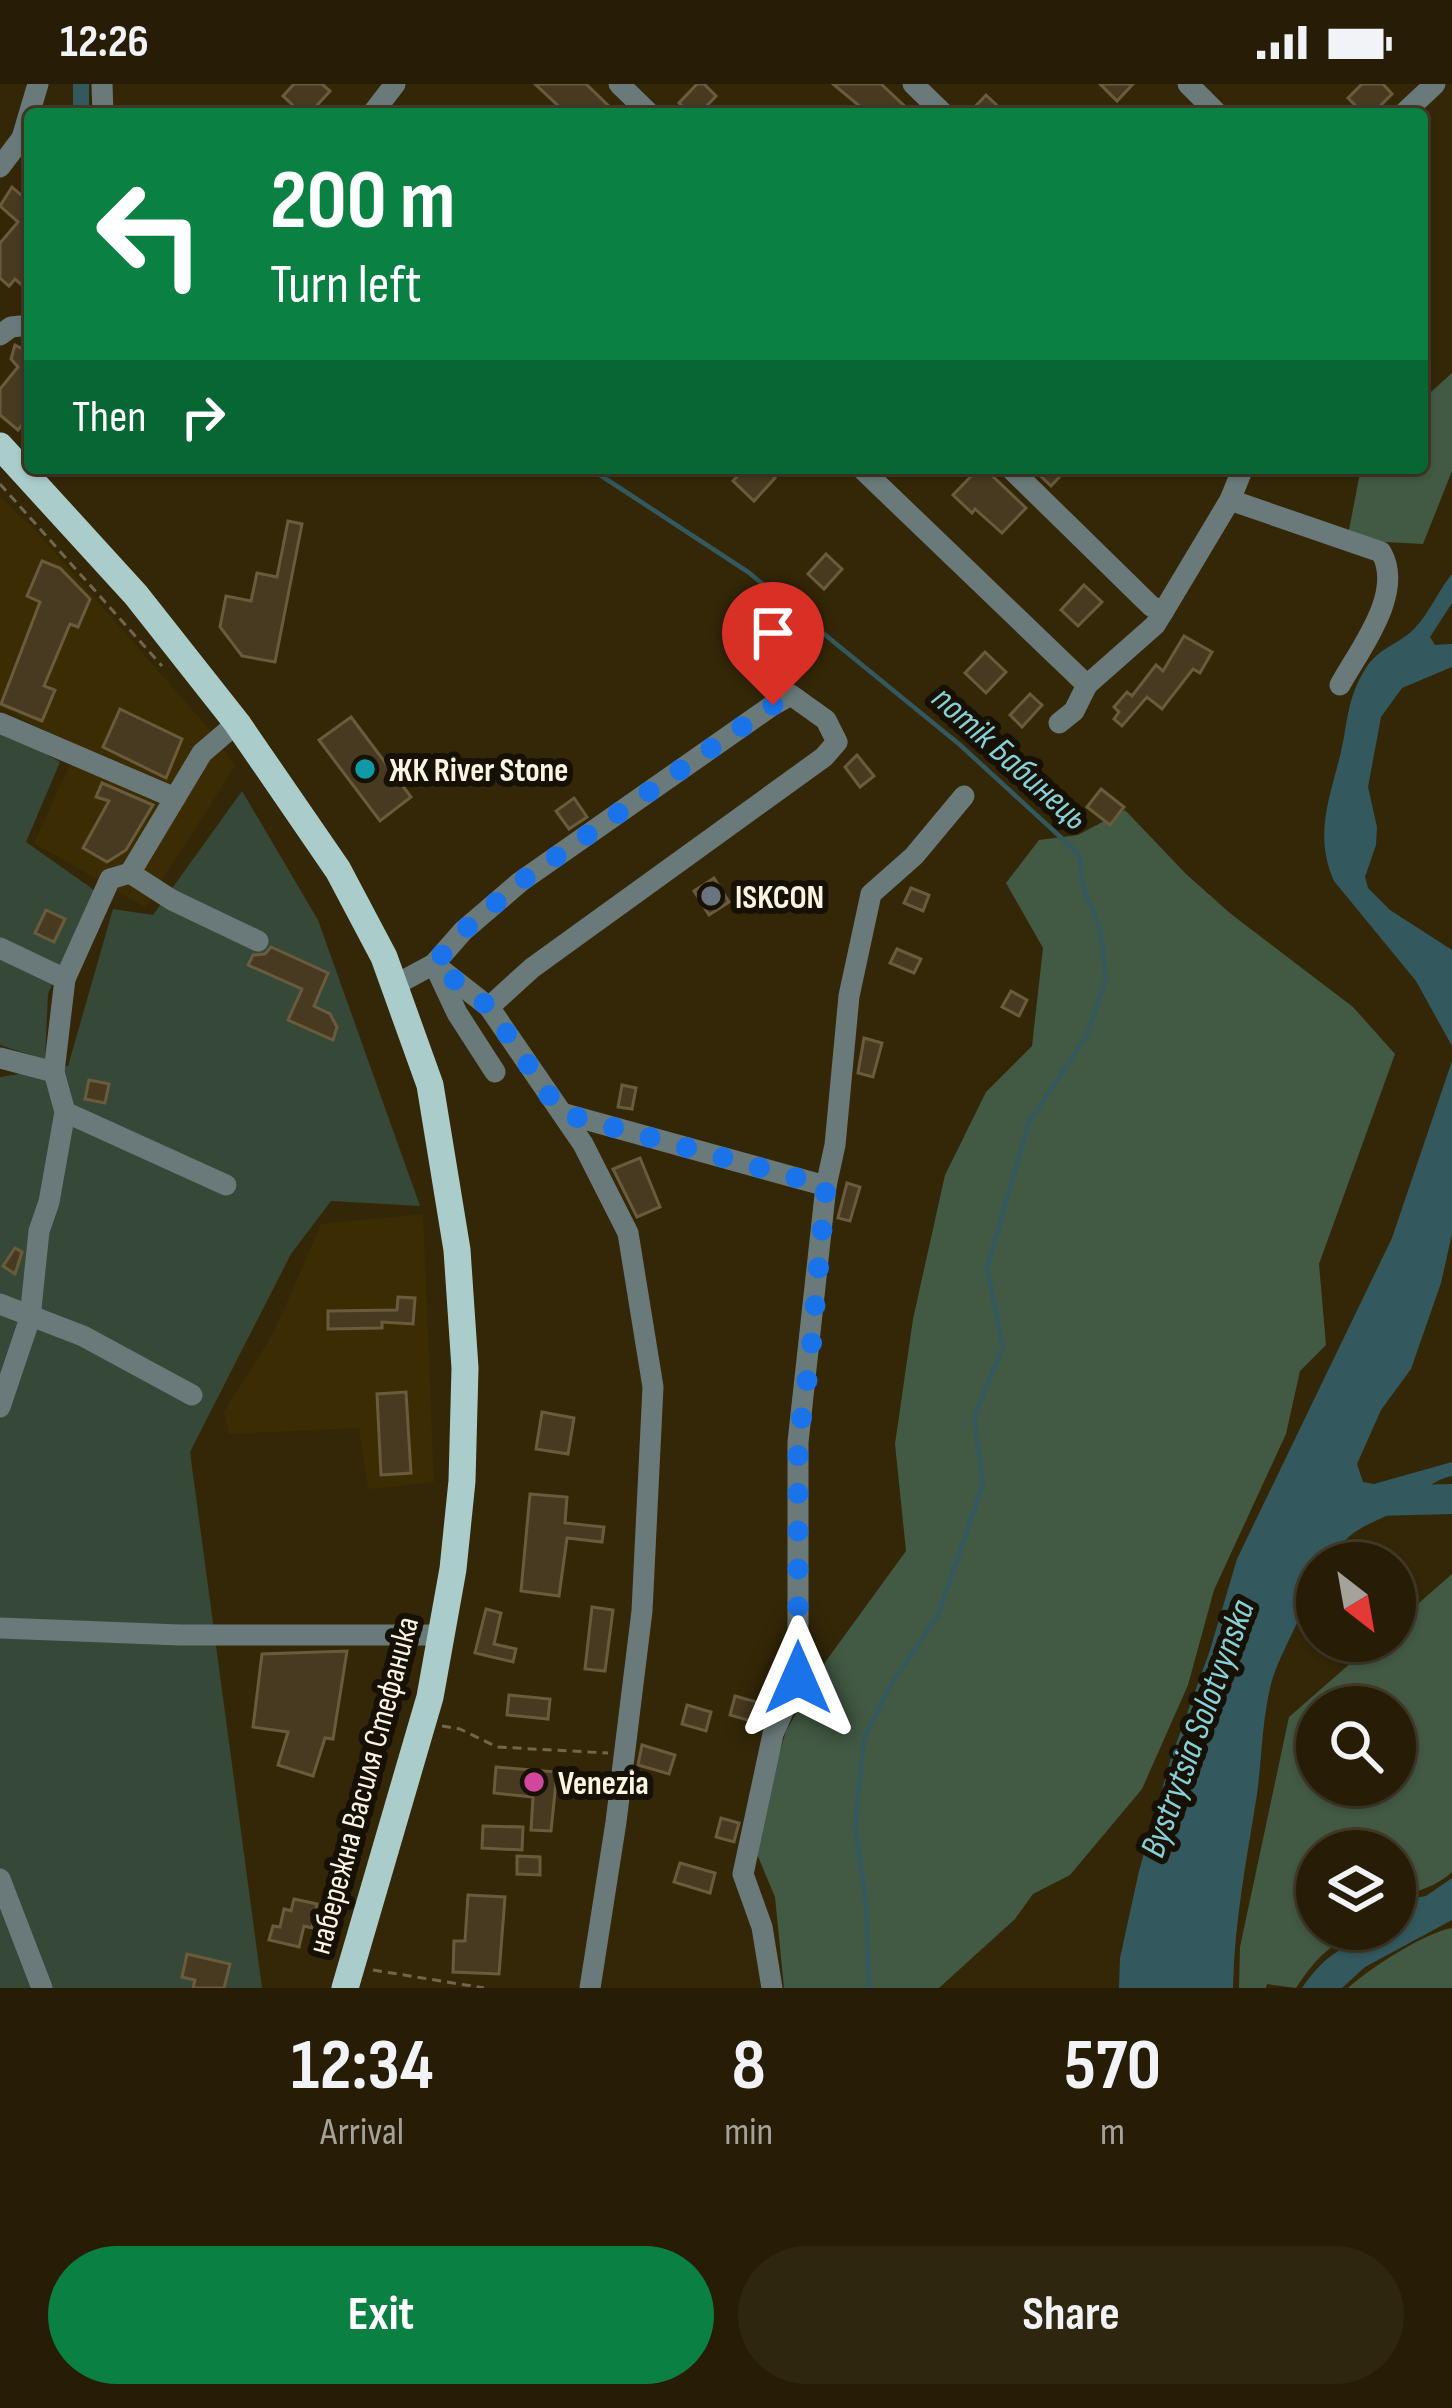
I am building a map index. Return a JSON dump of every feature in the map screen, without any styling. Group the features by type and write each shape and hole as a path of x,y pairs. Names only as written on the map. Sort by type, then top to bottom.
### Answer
{"main road":[{"name":"набережна Василя Стефаника","path":"0,446 24,472"},
{"name":"набережна Василя Стефаника","path":"26,474 136,595 237,723 338,870 395,985 430,1085 457,1250 465,1368 462,1481 441,1635 422,1721 348,1977"}],"street":[{"path":"620,84 644,108"},
{"path":"913,84 938,108"},
{"path":"1188,84 1212,108"},
{"path":"1409,108 1435,84"},
{"path":"0,167 24,131"},
{"path":"867,474 1087,685"},
{"path":"1016,474 1163,612"},
{"path":"1059,723 1074,711 1087,685 1155,625 1241,474"},
{"path":"1229,500 1381,552 1389,565 1382,610 1340,685"},
{"path":"395,985 434,964 463,931 520,882 773,705 791,694 826,720 838,742 824,757 532,968 489,1007"},
{"path":"0,723 175,798"},
{"path":"0,1408 30,1318 39,1231 65,1112 54,1072 65,979 110,879 130,873 202,753 237,723"},
{"path":"772,1988 762,1927 742,1874 772,1734 798,1678 798,1442 849,996 872,894 914,856 964,796"},
{"path":"130,873 172,900 258,941"},
{"path":"0,948 65,979"},
{"path":"434,964 489,1007 583,1144 628,1233 653,1388 643,1611 590,1988"},
{"path":"434,964 457,1013 495,1072"},
{"path":"0,1058 54,1072"},
{"path":"65,1112 226,1185"},
{"path":"561,1113 826,1186"},
{"path":"0,1304 83,1336 192,1395"},
{"path":"0,1628 180,1635 441,1635"},
{"path":"0,1880 42,1988"}],"path":[{"path":"0,484 162,665"},
{"path":"422,1721 460,1730 497,1747 625,1754"},
{"path":"348,1977 484,1988"}],"shaded area":[{"path":"0,497 35,530 208,728 235,766 145,907 34,843 78,747 0,707"},
{"path":"423,1214 434,1482 368,1489 359,1428 229,1434 224,1412 273,1334 321,1224"}],"green space":[{"path":"1452,373 1452,471 1423,544 1347,540 1360,474 1428,474 1428,395"},
{"path":"0,727 60,762 26,842 94,890 48,994 45,1060 0,1045"},
{"path":"242,791 318,920 420,1206 331,1201 291,1254 190,1452 262,1988 0,1988 0,1077 68,1066 113,909 153,915"},
{"path":"1125,810 1231,914 1353,1007 1395,1054 1319,1264 1326,1345 1300,1371 1286,1434 1214,1590 1188,1685 1142,1789 1070,1875 1033,1894 1015,1919 939,1988 784,1988 775,1897 752,1842 786,1731 826,1661 906,1551 895,1444 913,1319 945,1175 986,1092 1032,1046 1043,948 1006,883 1039,840 1078,835"},
{"path":"1452,1574 1452,1872 1416,1892 1416,1830 1296,1830 1296,1950 1329,1950 1296,1988 1267,1984 1266,1988 1239,1988 1240,1947 1289,1717 1296,1711 1296,1806 1416,1806 1416,1686 1324,1686 1352,1662 1416,1662 1416,1606"},
{"path":"1452,1928 1452,1988 1348,1988 1398,1952 1416,1950 1416,1942"}],"water":[{"path":"1452,574 1452,603 1430,637 1435,645 1452,644 1452,667 1402,688 1381,717 1368,787 1376,845 1365,877 1368,888 1390,910 1452,950 1452,1046 1416,981 1334,881 1324,833 1359,679 1377,655 1415,628"},
{"path":"1452,1061 1452,1234 1441,1283 1411,1369 1381,1410 1357,1464 1363,1482 1374,1484 1452,1462 1452,1476 1344,1542 1296,1542 1296,1624 1268,1698 1238,1915 1233,1988 1119,1988 1120,1958 1139,1871 1237,1559 1392,1238"},
{"path":"1452,1878 1452,1920 1416,1939 1416,1898"},
{"path":"1396,1950 1365,1967 1342,1988 1302,1988 1336,1952"}],"building":[{"path":"294,84 322,84 330,91 314,108 296,108 283,96"},
{"path":"535,84 586,84 611,108 561,108"},
{"path":"697,84 704,84 716,96 705,108 684,108 679,103"},
{"path":"833,84 881,84 907,108 862,108"},
{"path":"1100,84 1133,84 1117,101"},
{"path":"1362,84 1383,84 1392,94 1378,108 1358,108 1348,98"},
{"path":"986,95 1000,108 974,108"},
{"path":"12,187 24,198 24,287 15,279 9,286 0,278 0,243 18,222 0,206"},
{"path":"15,345 24,350 24,422 18,430 0,415 0,389 18,367 11,359"},
{"path":"739,474 775,478 754,501 733,481"},
{"path":"973,474 990,474 1026,508 1002,533 953,495"},
{"path":"1038,474 1062,474 1051,486"},
{"path":"288,521 302,524 275,662 242,656 220,627 226,596 251,601 257,573 277,577"},
{"path":"826,554 842,569 824,589 808,574"},
{"path":"42,561 60,568 90,599 78,627 70,624 44,686 55,690 42,721 1,704 40,602 27,596"},
{"path":"1084,585 1102,602 1078,626 1061,610"},
{"path":"1184,636 1212,652 1200,673 1193,669 1162,709 1147,697 1122,726 1114,719 1119,712 1114,707 1127,692 1132,696 1156,665 1163,671"},
{"path":"985,652 1006,672 986,693 965,673"},
{"path":"1030,694 1042,705 1022,727 1010,715"},
{"path":"120,709 182,739 166,778 103,747"},
{"name":"ЖК River Stone","path":"351,717 411,797 380,821 319,740"},
{"path":"857,755 874,776 860,787 845,767"},
{"path":"102,783 153,805 126,850 107,862 83,848 109,801 96,797"},
{"path":"1101,789 1124,807 1110,825 1087,807"},
{"path":"574,798 587,817 569,829 556,811"},
{"name":"ISKCON","path":"714,878 729,902 709,915 694,891"},
{"path":"911,888 929,895 923,911 904,903"},
{"path":"46,910 65,919 54,942 35,933"},
{"path":"271,947 328,973 314,1006 330,1014 337,1027 333,1040 288,1020 302,989 248,965 253,955 265,954"},
{"path":"897,949 921,959 914,973 890,963"},
{"path":"1011,991 1027,1000 1019,1016 1002,1007"},
{"path":"864,1038 882,1043 873,1077 858,1073"},
{"path":"89,1080 109,1084 105,1103 85,1099"},
{"path":"622,1085 636,1088 632,1109 618,1107"},
{"path":"640,1158 660,1207 637,1217 613,1169"},
{"path":"847,1183 860,1187 850,1221 838,1218"},
{"path":"15,1248 22,1252 15,1274 3,1266"},
{"path":"398,1297 415,1298 413,1324 382,1322 382,1328 328,1329 328,1311 397,1310"},
{"path":"406,1392 411,1473 381,1475 377,1394"},
{"path":"542,1412 574,1418 568,1454 536,1449"},
{"path":"530,1494 567,1497 565,1523 604,1527 602,1542 567,1538 559,1596 521,1591"},
{"path":"592,1607 613,1610 605,1671 585,1669"},
{"path":"486,1609 501,1613 494,1644 516,1649 513,1662 475,1653"},
{"path":"347,1651 333,1739 325,1738 313,1776 278,1765 288,1732 253,1727 262,1654"},
{"path":"509,1695 550,1699 548,1719 507,1715"},
{"path":"735,1696 760,1703 754,1722 730,1715"},
{"path":"687,1705 711,1712 706,1731 682,1724"},
{"path":"642,1745 675,1755 669,1774 638,1765"},
{"path":"496,1767 557,1772 551,1831 531,1830 533,1797 494,1793"},
{"path":"721,1818 739,1823 734,1842 716,1837"},
{"path":"483,1826 523,1827 522,1850 482,1848"},
{"path":"517,1856 540,1857 540,1875 517,1874"},
{"path":"680,1863 715,1873 710,1893 674,1882"},
{"path":"468,1895 505,1897 499,1974 453,1972 454,1941 465,1941"},
{"path":"294,1899 317,1904 312,1928 304,1926 299,1947 269,1940 273,1926 280,1927 284,1909 291,1911"},
{"path":"187,1954 230,1964 224,1988 193,1988 195,1980 182,1977"}],"waterway":[{"path":"81,84 81,108"},
{"name":"потік Бабинець","path":"596,474 748,572 959,744 1079,854 1084,890 1100,928 1106,979 1088,1033 1029,1122 987,1268 1003,1347 974,1417 983,1484 938,1615 890,1686 864,1738 855,1826 866,1903 869,1988"},
{"name":"Bystrytsia Solotvynska","path":"1374,1501 1452,1499"}],"place":[{"name":"ЖК River Stone","path":"365,769"},
{"name":"ISKCON","path":"711,896"},
{"name":"Venezia","path":"534,1782"}],"route":[{"path":"773,705 520,882 463,931 434,964 489,1007 561,1113 826,1186 798,1442 798,1678"}]}
